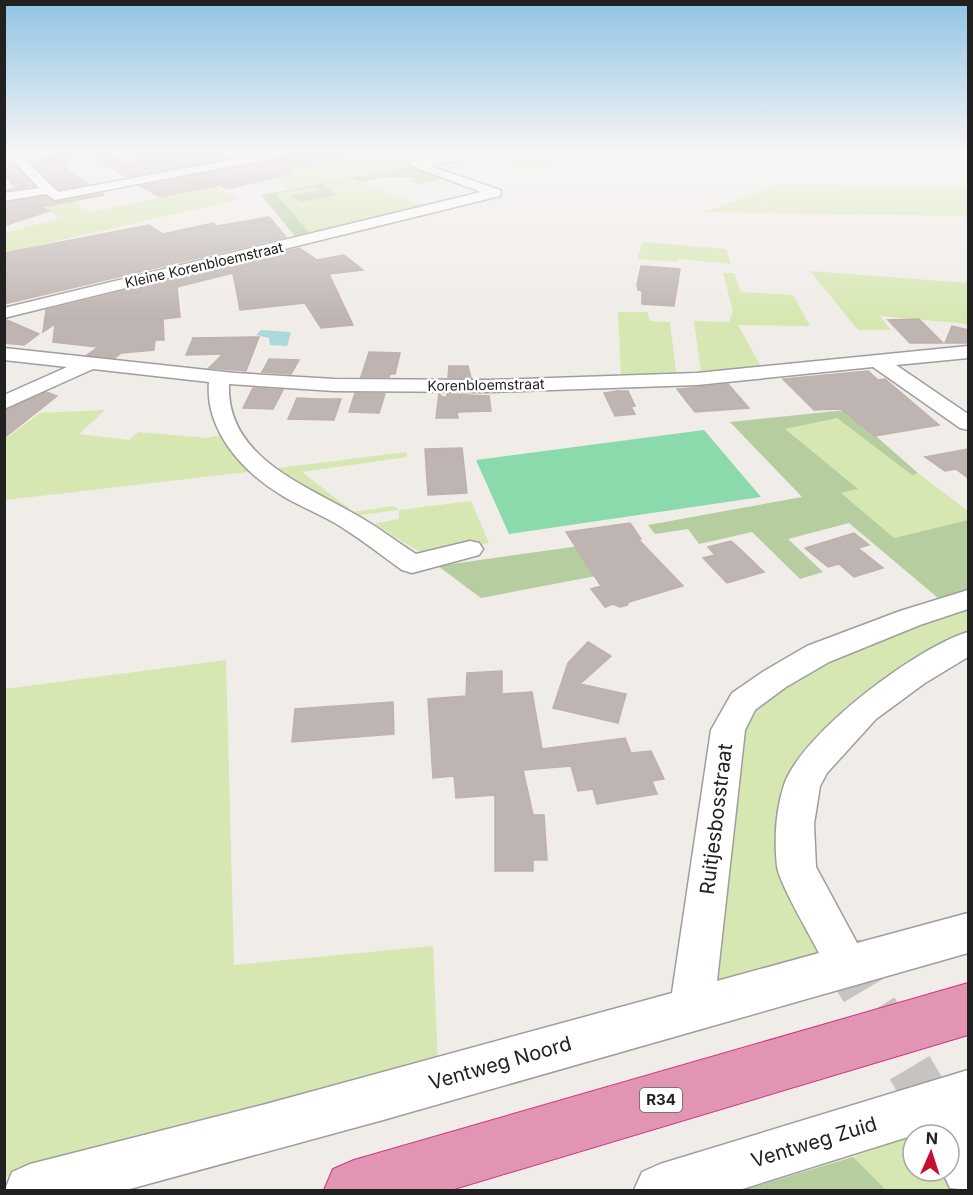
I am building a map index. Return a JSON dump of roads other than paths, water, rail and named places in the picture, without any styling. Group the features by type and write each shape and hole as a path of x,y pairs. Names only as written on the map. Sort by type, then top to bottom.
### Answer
{"highway":[{"name":"R34","path":"354,1191 969,1008"}],"street":[{"name":"Kleine Korenbloemstraat","path":"4,313 435,208"},
{"name":"Korenbloemstraat","path":"4,354 219,377 334,385 490,386 697,378 969,352"},
{"path":"875,360 969,423"},
{"path":"4,403 91,363"},
{"path":"219,377 216,390 227,428 261,469 287,488 345,518 412,564 470,549"},
{"name":"Ruitjesbosstraat","path":"692,1009 728,730 743,702 775,679 818,654 910,618 969,599"},
{"path":"839,949 797,869 795,824 802,784 815,763 864,710 914,675 969,644"},
{"name":"Ventweg Noord","path":"30,1191 218,1143 969,933"},
{"name":"Ventweg Zuid","path":"667,1190 962,1133"}],"water":[{"path":"261,330 291,333 287,346 270,345 269,338 256,335"}],"tunnel":[{"path":"840,951 939,1117"}]}
